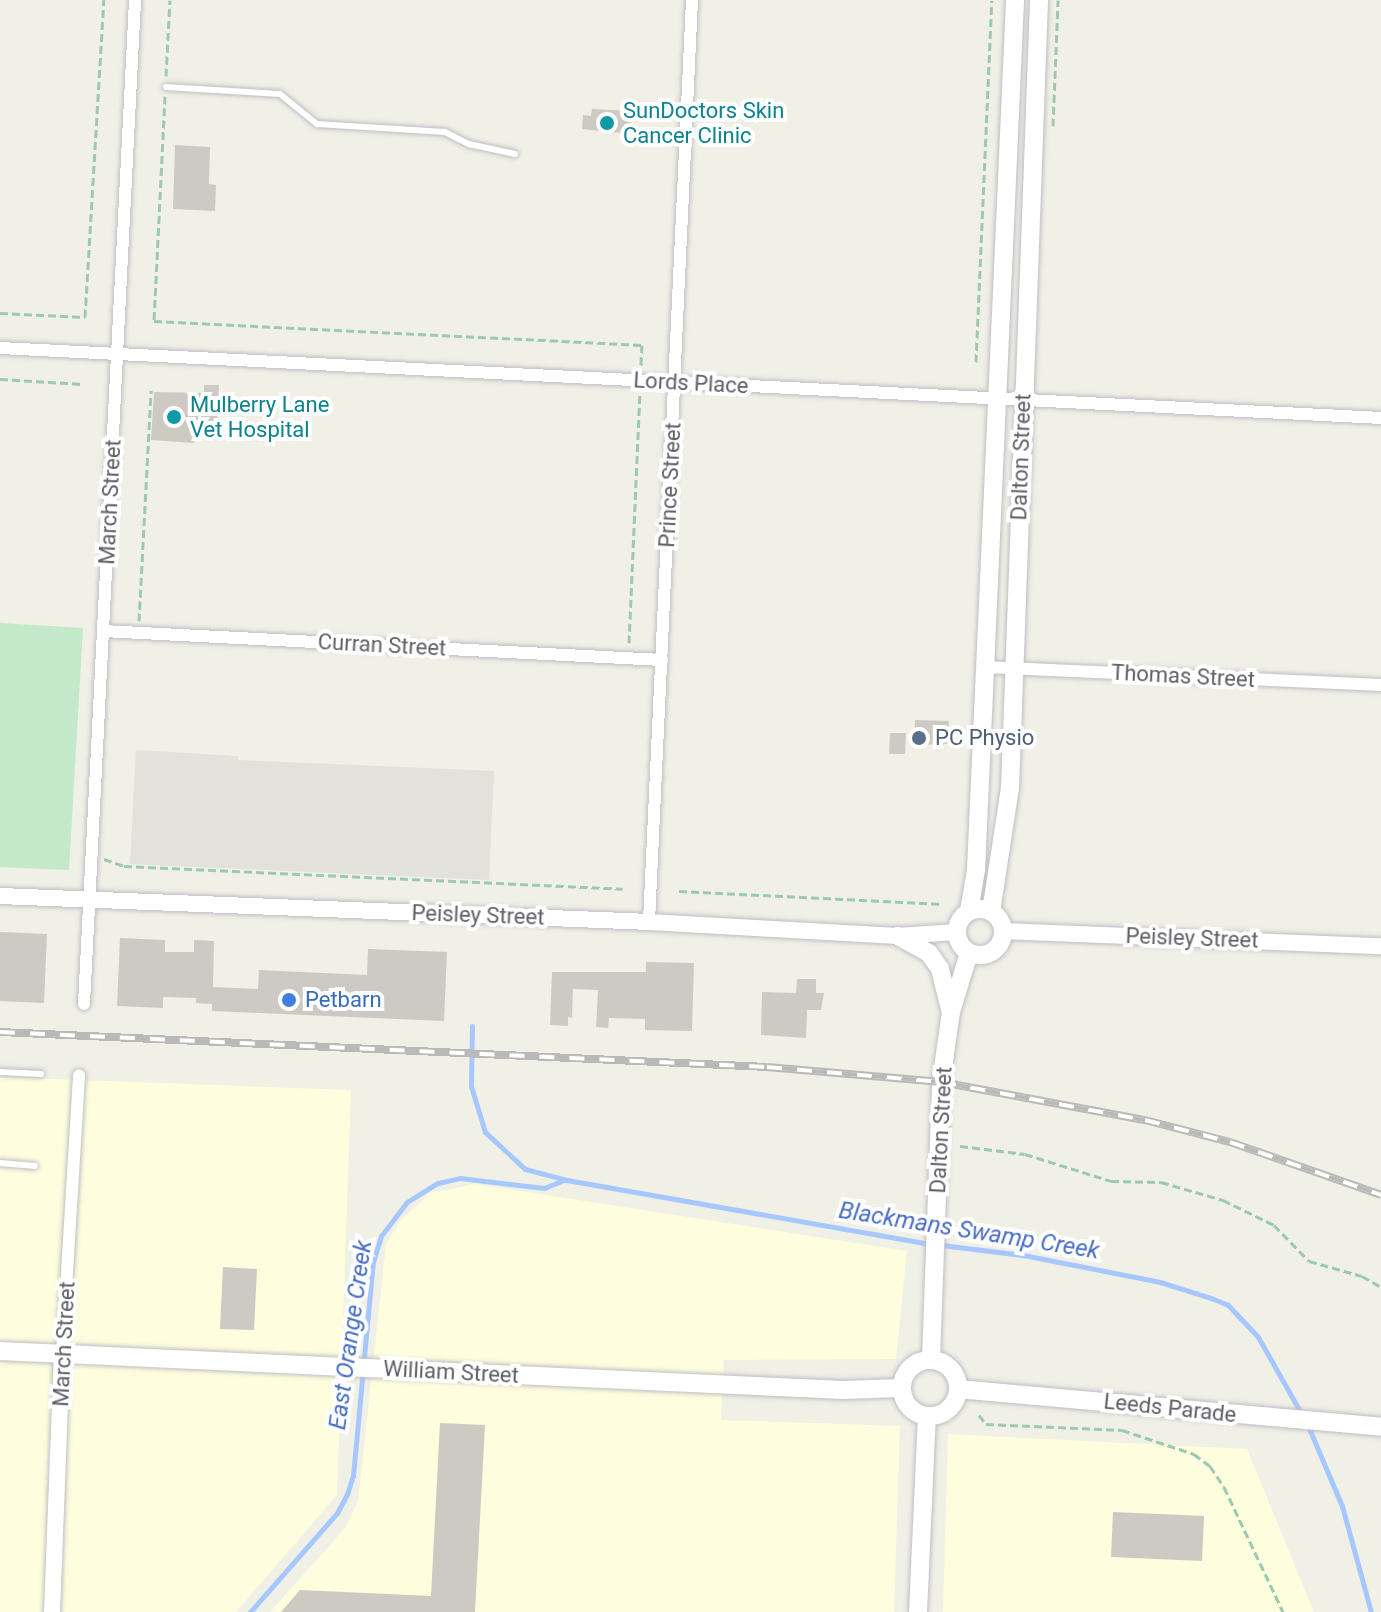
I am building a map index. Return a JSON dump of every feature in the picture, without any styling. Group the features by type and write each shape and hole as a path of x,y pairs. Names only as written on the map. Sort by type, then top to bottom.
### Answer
{"main road":[{"name":"Dalton Street","path":"969,911 976,870 1015,0"},
{"name":"Dalton Street","path":"991,912 1010,788 1039,0"},
{"path":"969,911 991,912 1003,931 995,950 982,956 969,953 960,944 956,932 960,920 969,911"},
{"path":"898,936 934,959 940,969 951,1012"},
{"name":"Dalton Street","path":"931,1359 941,1082 951,1012 969,953"},
{"name":"William Street","path":"0,1351 843,1390 901,1388"},
{"path":"931,1359 948,1365 958,1389 952,1406 945,1412 927,1416 906,1404 901,1388 903,1379 914,1364 931,1359"},
{"name":"Leeds Parade","path":"958,1389 1381,1427"},
{"path":"918,1612 927,1416"}],"street":[{"name":"March Street","path":"84,1004 135,0"},
{"name":"Prince Street","path":"649,922 692,0"},
{"name":"Lords Place","path":"0,348 1381,418"},
{"name":"Curran Street","path":"103,631 662,660"},
{"name":"Thomas Street","path":"985,667 1381,685"},
{"name":"Peisley Street","path":"0,896 649,922 898,936 956,932"},
{"name":"Peisley Street","path":"1003,931 1381,946"},
{"name":"March Street","path":"52,1612 62,1354 79,1076"}],"lane":[{"path":"166,87 280,94 317,124 445,132 469,144 515,154"},
{"path":"0,1072 41,1074"},
{"path":"0,1163 35,1166"}],"path":[{"path":"0,313 85,317 104,0"},
{"path":"170,0 154,321 642,345 628,658"},
{"path":"976,362 992,0"},
{"path":"0,379 83,384"},
{"path":"139,633 151,390"},
{"path":"92,855 124,866 622,889"},
{"path":"679,891 943,904"},
{"path":"960,1146 1025,1154 1111,1181 1161,1182 1223,1200 1274,1225 1309,1261 1362,1276 1381,1287"},
{"path":"979,1415 986,1424 1122,1430 1194,1454 1210,1466 1224,1487 1283,1612"}],"shaded area":[{"path":"0,623 83,628 69,870 0,867"},
{"path":"136,750 238,756 238,760 494,771 489,880 130,864"},
{"path":"0,1077 351,1090 337,1495 236,1612 0,1612"},
{"path":"475,1184 907,1251 896,1359 724,1360 721,1420 900,1426 894,1612 270,1612 345,1528 358,1501 386,1244 399,1222 430,1193"},
{"path":"948,1434 1247,1449 1314,1612 943,1612"}],"building":[{"name":"SunDoctors Skin Cancer Clinic","path":"592,109 632,111 631,134 582,129 583,115 591,116"},
{"path":"175,145 210,147 209,184 216,185 215,211 173,209"},
{"name":"Mulberry Lane Vet Hospital","path":"204,385 219,385 217,422 195,421 194,443 151,440 154,392 204,393"},
{"name":"PC Physio","path":"915,720 949,721 948,744 914,745"},
{"path":"890,733 906,733 905,754 889,754"},
{"path":"0,932 47,934 44,1003 0,1001"},
{"path":"120,938 165,940 165,952 194,952 194,940 214,941 213,987 258,989 259,970 367,975 368,949 447,952 444,1021 212,1011 212,1004 196,1003 196,998 163,997 163,1008 117,1006"},
{"path":"646,962 694,963 692,1031 645,1030 645,1019 609,1018 608,1028 596,1027 598,990 573,989 572,1018 568,1017 568,1026 550,1025 552,972 646,972"},
{"path":"797,979 816,979 816,993 824,993 821,1010 807,1010 806,1038 761,1035 762,992 796,993"},
{"path":"223,1267 257,1269 254,1330 220,1329"},
{"path":"440,1423 485,1425 475,1612 281,1612 300,1590 431,1596"},
{"path":"1113,1512 1204,1516 1202,1561 1111,1557"}],"waterway":[{"name":"Blackmans Swamp Creek","path":"472,1026 471,1086 485,1132 525,1169 567,1180 931,1244"},
{"name":"East Orange Creek","path":"250,1612 337,1513 347,1494 353,1476 373,1262 381,1236 407,1202 438,1183 460,1178 544,1188 564,1180"},
{"name":"Blackmans Swamp Creek","path":"941,1245 1023,1255 1160,1282 1228,1305 1258,1337 1301,1413"},
{"name":"Blackmans Swamp Creek","path":"1308,1426 1342,1506 1371,1612"}],"railway":[{"path":"0,1032 767,1067 941,1082 1145,1120 1230,1142 1381,1195"}],"place":[{"name":"SunDoctors Skin Cancer Clinic","path":"607,123"},
{"name":"Mulberry Lane Vet Hospital","path":"174,417"},
{"name":"PC Physio","path":"919,738"},
{"name":"Petbarn","path":"289,1000"}]}
